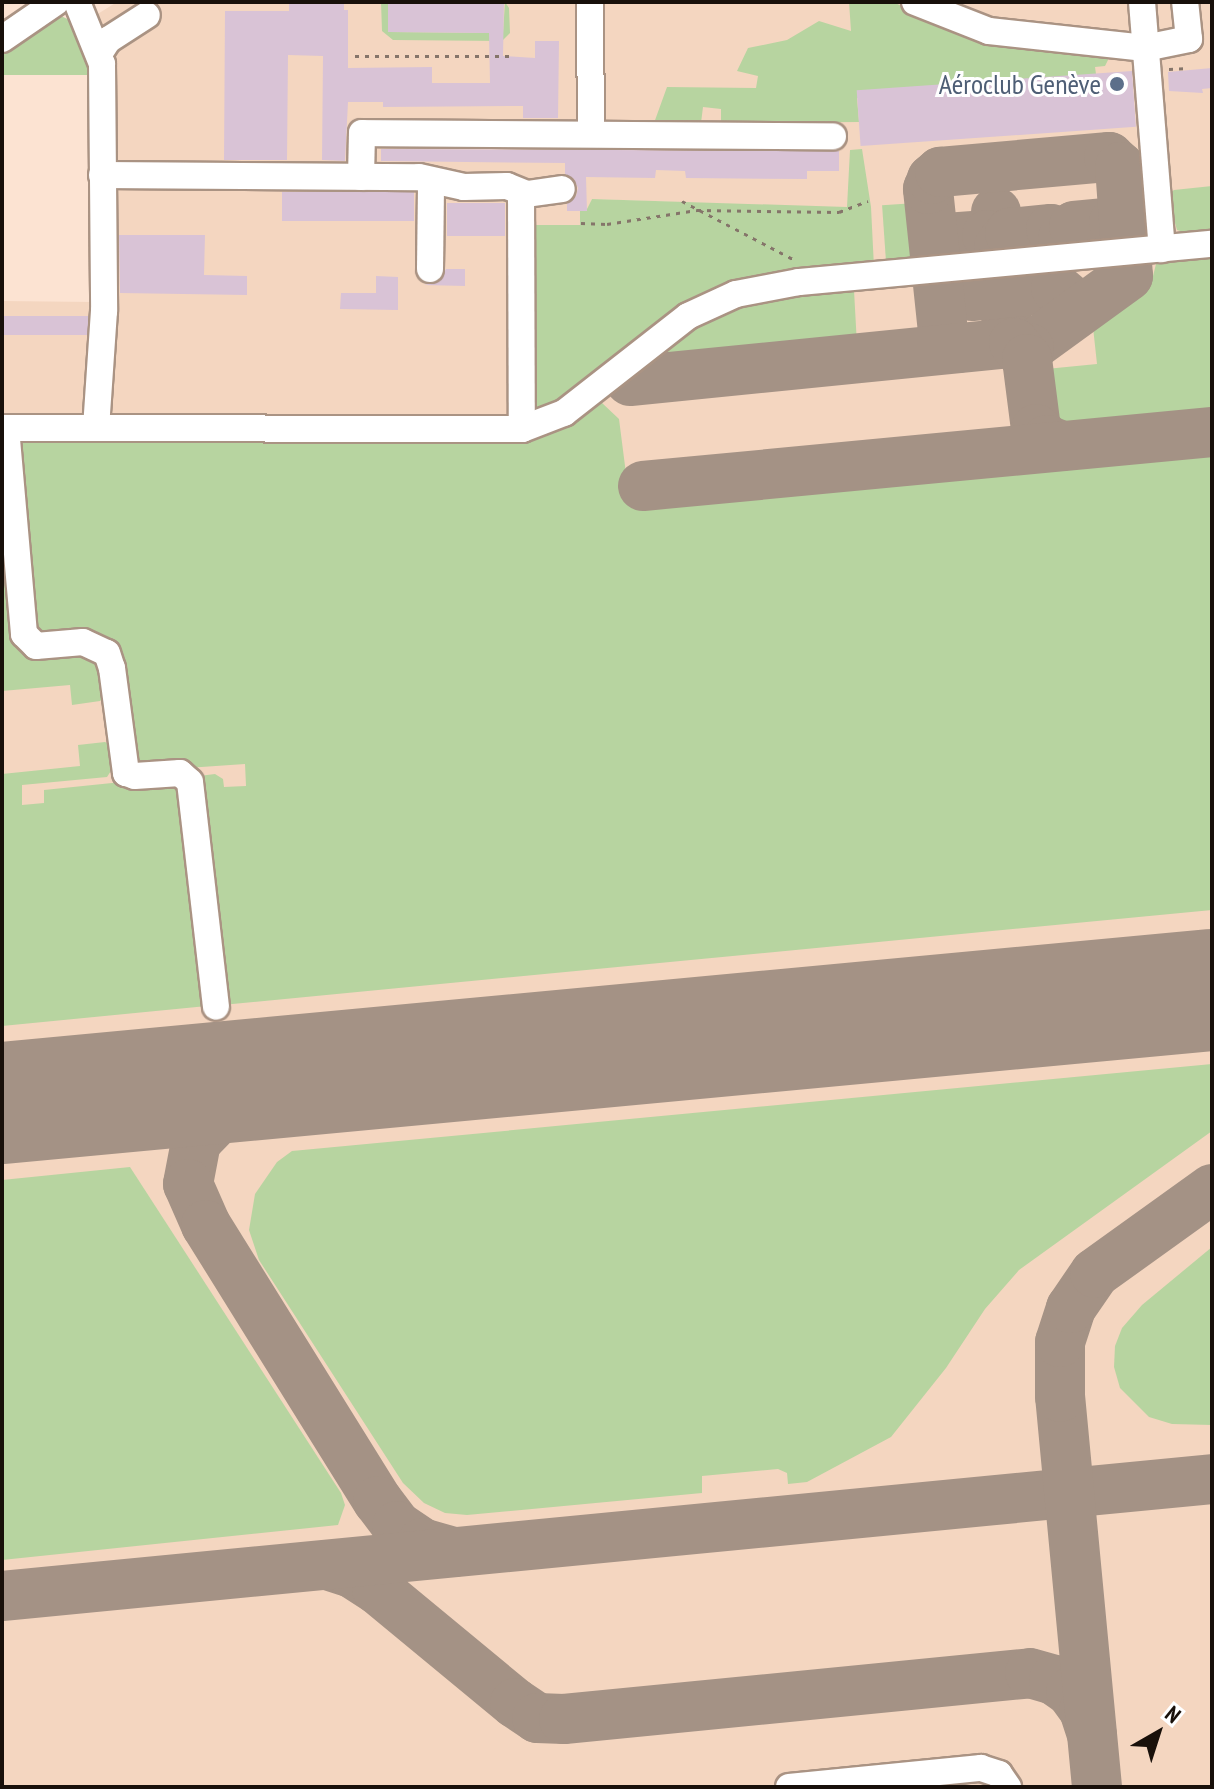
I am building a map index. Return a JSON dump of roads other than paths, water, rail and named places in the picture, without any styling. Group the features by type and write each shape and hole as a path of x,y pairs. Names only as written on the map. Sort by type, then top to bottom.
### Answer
{"street":[{"path":"2,39 56,2"},
{"path":"77,2 99,54 104,311 96,428"},
{"path":"590,2 591,132"},
{"path":"915,2 989,31 1145,48 1189,39 1185,2"},
{"path":"1142,2 1162,249"},
{"path":"99,54 108,40 147,15"},
{"path":"361,177 362,133 591,132 833,136"},
{"path":"102,175 419,177 464,187 507,186 521,194 562,189"},
{"path":"430,269 431,181"},
{"path":"521,194 522,429"},
{"path":"216,1006 190,782 180,773 135,776 126,773 112,668 107,653 83,642 36,646 24,634 4,428 522,429 564,413 688,316 736,294 810,281 1212,244"},
{"path":"789,1787 981,1768 999,1774 1008,1787"}],"place":[{"name":"Aéroclub Genève","path":"1117,84"}]}
